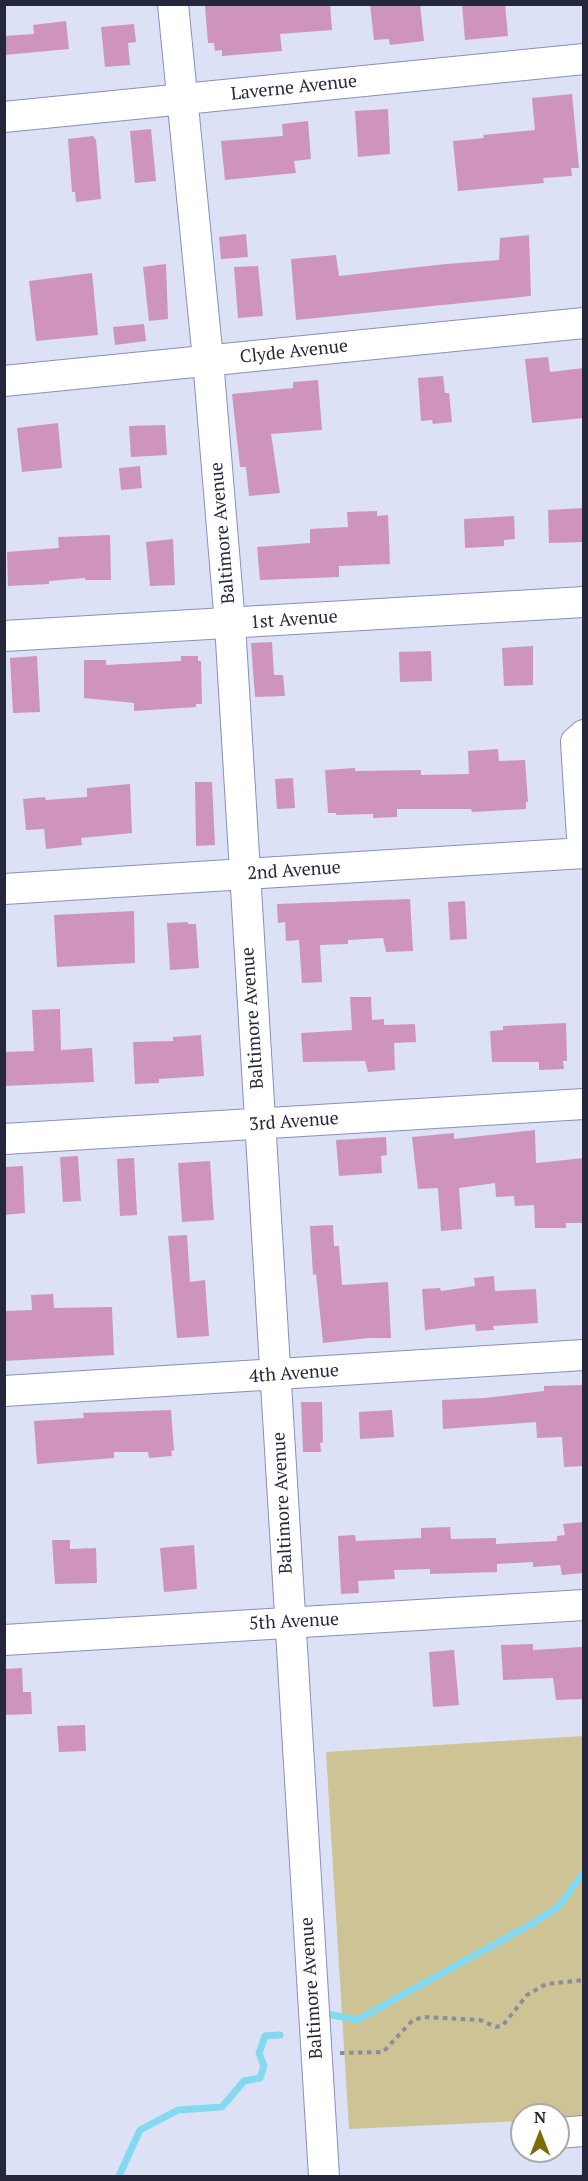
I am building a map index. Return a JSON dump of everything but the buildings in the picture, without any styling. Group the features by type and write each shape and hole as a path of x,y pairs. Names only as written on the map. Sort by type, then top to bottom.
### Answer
{"street":[{"name":"Baltimore Avenue","path":"173,4 208,360 230,624 243,875 276,1375 324,2176"},
{"name":"Laverne Avenue","path":"4,117 584,59"},
{"name":"Clyde Avenue","path":"4,381 584,323"},
{"name":"1st Avenue","path":"4,636 584,602"},
{"path":"583,853 576,742 584,735"},
{"name":"2nd Avenue","path":"4,889 583,853"},
{"name":"3rd Avenue","path":"4,1139 584,1104"},
{"name":"4th Avenue","path":"4,1391 584,1355"},
{"name":"5th Avenue","path":"4,1640 584,1605"}],"path":[{"path":"316,2053 383,2052 412,2021 423,2017 480,2020 496,2027 503,2025 527,1995 546,1984 584,1980"}],"shaded area":[{"path":"583,1736 583,2118 570,2119 570,2103 510,2103 510,2122 349,2129 326,1752"}],"waterway":[{"path":"323,2013 357,2020 535,1922 559,1906 584,1872"},
{"path":"119,2176 140,2130 178,2110 222,2107 244,2081 260,2078 264,2066 259,2053 265,2036 280,2035"}]}
